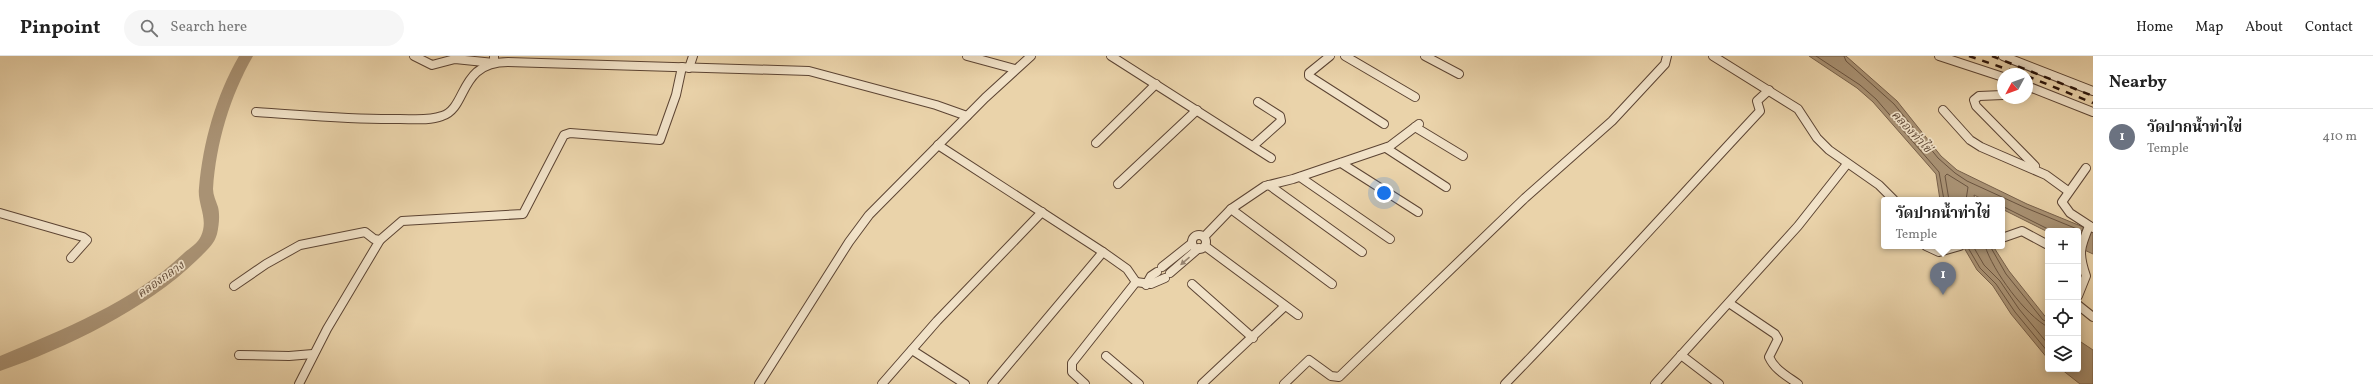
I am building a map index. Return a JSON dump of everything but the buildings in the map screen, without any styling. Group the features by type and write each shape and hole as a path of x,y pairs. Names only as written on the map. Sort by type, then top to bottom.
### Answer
{"street":[{"path":"414,56 432,65 455,59 600,63 823,73 936,104 967,116"},
{"path":"299,384 313,354 346,296 380,240 394,226 402,221 523,214 562,138 567,134 660,140 686,68 693,56"},
{"path":"967,56 1015,69"},
{"path":"759,384 849,242 869,215 967,116 1015,69 1031,56"},
{"path":"1111,56 1271,158"},
{"path":"1330,56 1309,73 1309,76 1384,124"},
{"path":"1345,56 1415,97"},
{"path":"1425,56 1459,74"},
{"path":"1284,384 1309,360 1314,361 1334,377 1339,377 1525,198 1612,121 1665,64 1667,56"},
{"path":"1712,56 1798,109 1817,138 1847,164 1879,185 1891,197"},
{"path":"1939,56 1997,75"},
{"path":"2003,56 2093,91"},
{"path":"256,112 369,117 436,118 448,114 471,76 494,60"},
{"path":"1096,143 1156,84"},
{"path":"2033,88 2093,112"},
{"path":"1505,384 1560,328 1646,232 1760,111 1757,101 1769,90"},
{"path":"1997,94 1979,96 1974,100 1976,106 2042,172 2068,191"},
{"path":"1253,146 1281,121 1280,116 1258,102"},
{"path":"1118,184 1197,110"},
{"path":"1943,110 1970,140 1981,147 2042,172"},
{"path":"1204,237 1231,209 1244,199 1269,185 1300,177 1386,148 1417,125 1463,156"},
{"path":"938,145 1103,252 1127,269 1136,282 1146,285 1159,283 1198,246"},
{"path":"1386,148 1446,187"},
{"path":"1341,163 1418,212"},
{"path":"1655,384 1798,226 1847,164"},
{"path":"2081,246 2090,227 2070,213 2062,202 2068,191 2086,168"},
{"path":"1300,177 1390,238"},
{"path":"1269,185 1362,252"},
{"path":"1231,209 1332,284"},
{"path":"882,384 1042,212"},
{"path":"0,213 87,240 71,258"},
{"path":"234,286 266,264 300,245 365,232 374,239 380,240"},
{"path":"2005,237 2022,232 2045,244"},
{"path":"1204,237 1195,236 1191,239 1198,246 1298,315"},
{"path":"1146,285 1151,276 1198,246 1207,242 1204,237"},
{"path":"1932,249 1939,252 1949,249"},
{"path":"992,384 1103,252"},
{"path":"2081,264 2086,276 2081,288"},
{"path":"1086,384 1072,372 1072,363 1136,282"},
{"path":"1192,284 1252,338"},
{"path":"1729,303 1775,334 1778,339 1769,357 1771,362 1775,368 1798,384"},
{"path":"1202,384 1285,306"},
{"path":"2081,307 2093,317"},
{"path":"912,350 965,384"},
{"path":"239,355 282,356 313,354"},
{"path":"1681,355 1719,384"},
{"path":"1106,356 1139,384"}],"water":[{"name":"คลองท่าไข่","path":"1809,56 1846,56 1897,101 1941,156 1957,170 2027,204 2093,231 2093,254 2081,248 2081,228 2045,228 2045,230 2005,210 2005,197 1978,197 1974,195 1974,197 1940,197 1936,174 1873,102 1857,88"},
{"path":"1965,249 1995,249 2009,271 2045,316 2045,355 2011,314 1993,286 1977,270"},
{"path":"2081,342 2093,350 2093,384 2080,384 2065,372 2081,372"}],"waterway":[{"name":"คลองกลาง","path":"0,364 51,342 132,302 179,269 206,242 210,233 211,224 211,209 206,194 206,189 214,138 224,103 238,70 246,56"}],"railway":[{"path":"1969,56 2004,68"},
{"path":"1992,56 2093,96"},
{"path":"2033,78 2093,103"}],"place":[{"name":"วัดปากน้ำท่าไข่","path":"1943,295"}]}
